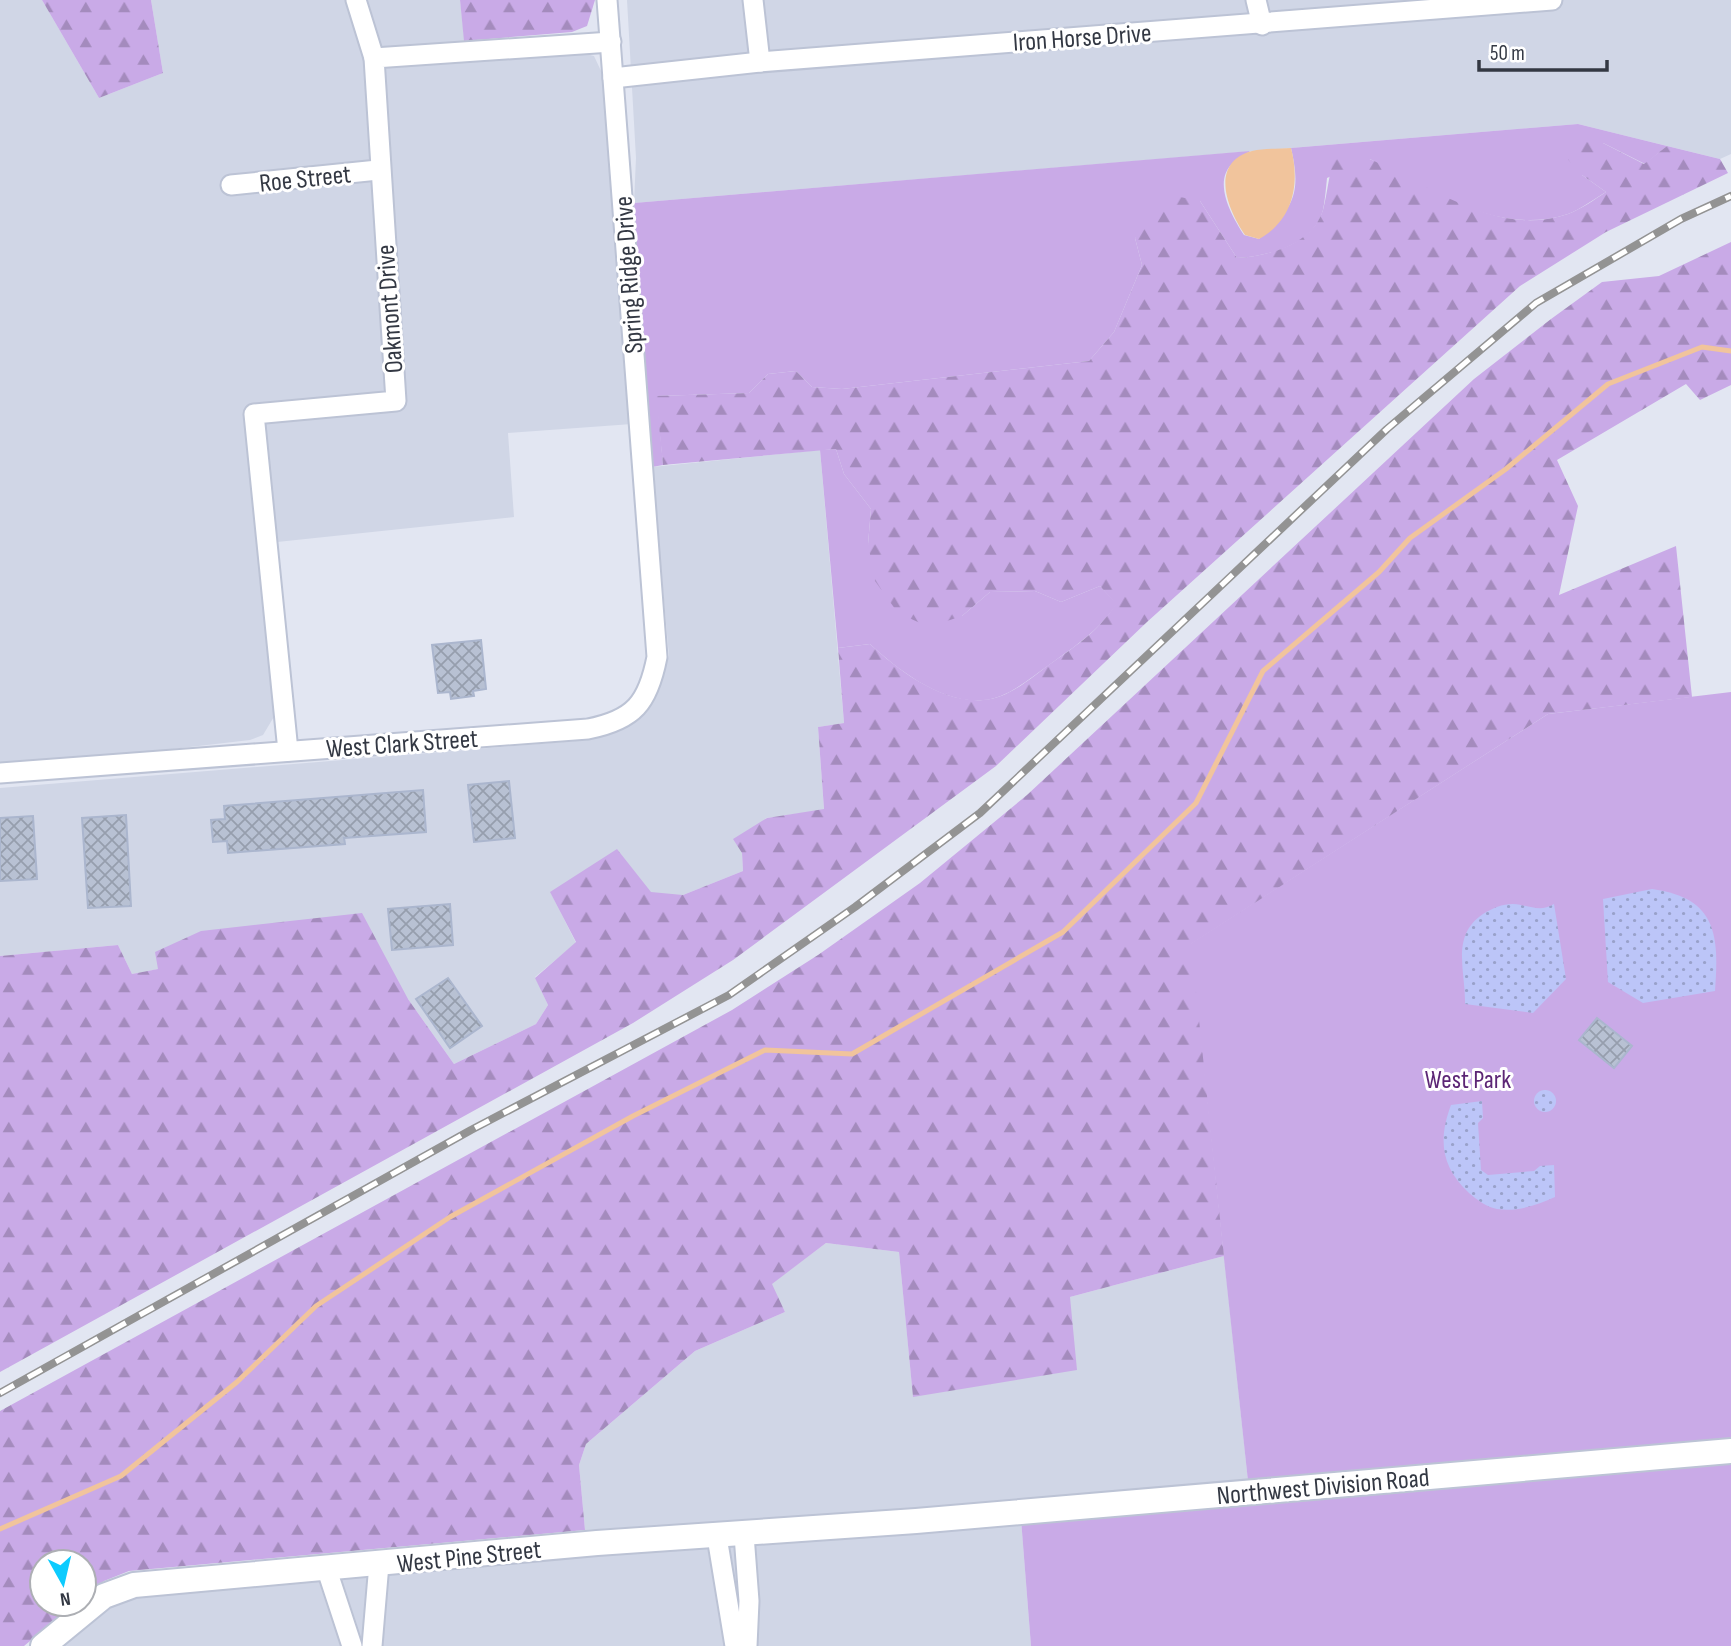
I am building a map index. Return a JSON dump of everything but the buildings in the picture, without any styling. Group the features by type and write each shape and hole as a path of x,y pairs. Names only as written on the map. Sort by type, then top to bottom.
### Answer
{"street":[{"name":"Oakmont Drive","path":"288,751 254,414 396,401 378,170 373,58 356,0"},
{"name":"Spring Ridge Drive","path":"607,0 649,550"},
{"path":"753,0 760,62"},
{"path":"1256,0 1262,25"},
{"name":"Iron Horse Drive","path":"613,78 760,62 1262,25 1552,0"},
{"path":"373,58 611,41"},
{"name":"Roe Street","path":"231,185 378,170"},
{"name":"West Clark Street","path":"0,773 588,729 624,718 646,694 657,657 649,550"},
{"name":"Northwest Division Road","path":"916,1521 1731,1451"},
{"name":"West Pine Street","path":"43,1646 104,1596 134,1585 327,1570 597,1543 718,1537 916,1521"},
{"path":"744,1535 749,1601 747,1646"},
{"path":"718,1537 734,1646"},
{"path":"372,1646 379,1564"},
{"path":"327,1570 352,1646"}],"shaded area":[{"path":"0,0 42,0 99,98 163,73 151,0 460,0 467,62 583,53 594,56 602,73 632,424 508,433 514,517 258,544 275,715 263,735 250,740 0,764"},
{"path":"627,0 1731,0 1731,154 1720,159 1578,124 634,203 636,158"},
{"path":"1291,148 1295,174 1292,199 1287,211 1271,231 1259,239 1245,235 1228,201 1226,176 1230,166 1238,157 1252,151"},
{"path":"820,450 844,723 818,727 824,810 766,818 742,853 743,871 683,895 551,893 576,943 535,977 548,1005 536,1024 454,1064 408,999 159,969 132,974 118,945 0,956 0,788 588,740 611,734 631,725 651,703 669,656 652,467"},
{"path":"826,1243 899,1252 913,1396 1070,1297 1224,1256 1248,1481 920,1509 585,1530 579,1465 586,1444 695,1351 785,1312 771,1284"},
{"path":"1021,1519 1031,1646 59,1646 91,1619 98,1618 98,1615 122,1601 148,1594"}],"green space":[{"path":"42,0 151,0 163,73 99,98"},
{"path":"460,0 595,0 587,26 572,32 464,41"},
{"path":"1578,124 1667,146 1645,164 1603,143 1582,175 1606,192 1573,212 1542,220 1491,215 1465,207 1370,159 1327,178 1323,210 1310,232 1288,247 1249,257 1237,258 1200,201 1135,238 1142,265 1114,332 1089,361 842,389 812,387 796,371 768,374 749,393 657,396 663,465 652,467 634,203 1250,151 1231,165 1226,173 1224,191 1230,210 1244,235 1259,239 1280,218 1292,199 1295,178 1291,148"},
{"path":"1568,141 1603,143 1644,164 1667,146 1720,159 1728,173 1606,232 1520,286 1147,622 996,766 733,960 633,1023 0,1372 0,956 118,945 132,974 158,969 155,952 201,931 362,913 408,999 454,1064 536,1024 548,1005 535,978 576,942 550,892 617,849 651,892 683,895 743,871 742,853 733,839 767,818 824,809 818,727 844,723 838,648 870,644 907,674 936,690 967,700 993,699 1020,686 1080,642 1102,622 1116,604 1100,586 1061,602 1035,591 990,592 962,616 929,627 898,613 875,581 868,544 871,509 844,474 836,449 663,465 656,396 749,393 768,374 796,371 812,387 842,389 1089,361 1114,332 1142,265 1135,238 1158,207 1175,196 1200,201 1237,258 1275,251 1299,240 1309,232 1323,210 1336,152 1372,160 1442,195 1491,215 1542,220 1573,212 1606,192 1582,175 1564,155"},
{"path":"1731,242 1731,385 1700,400 1686,384 1557,460 1578,506 1559,595 1676,546 1692,697 1548,714 1191,944 1224,1256 1070,1297 1077,1370 913,1397 899,1252 826,1243 772,1284 785,1312 695,1351 586,1444 579,1465 585,1530 129,1571 98,1586 98,1548 28,1548 28,1618 58,1618 24,1646 0,1646 0,1411 732,1010 818,955 920,883 1027,795 1474,379 1602,282 1659,276"},
{"path":"836,449 844,474 871,509 868,544 962,616 990,592 1035,591 1061,602 1100,586 1117,604 1102,623 1078,644 1018,687 992,699 968,700 937,691 907,674 870,644 838,648 820,450"},
{"name":"West Park","path":"1731,692 1731,1440 1248,1481 1190,944 1548,714"},
{"path":"1731,1464 1731,1646 1031,1646 1021,1519"}],"sand":[{"path":"1652,889 1674,894 1702,910 1714,936 1715,991 1643,1003 1608,982 1603,899"},
{"path":"1513,904 1539,908 1554,904 1566,979 1533,1013 1465,1004 1463,944 1473,923 1483,914 1501,906"},
{"path":"1545,1090 1555,1097 1556,1101 1549,1111 1545,1112 1535,1105 1534,1101 1541,1091"},
{"path":"1482,1101 1483,1118 1478,1123 1481,1170 1488,1175 1534,1171 1540,1166 1554,1165 1555,1197 1527,1207 1497,1209 1479,1201 1460,1183 1445,1152 1444,1130 1447,1118 1451,1105"}],"waterway":[{"path":"0,1529 121,1476 237,1382 316,1306 450,1217 633,1116 765,1050 852,1054 1063,932 1196,803 1263,671 1379,572 1410,538 1506,469 1608,384 1702,347 1731,351"}],"railway":[{"path":"0,1393 471,1130 729,995 855,907 980,813 1387,429 1536,303 1681,219 1731,196"}]}
